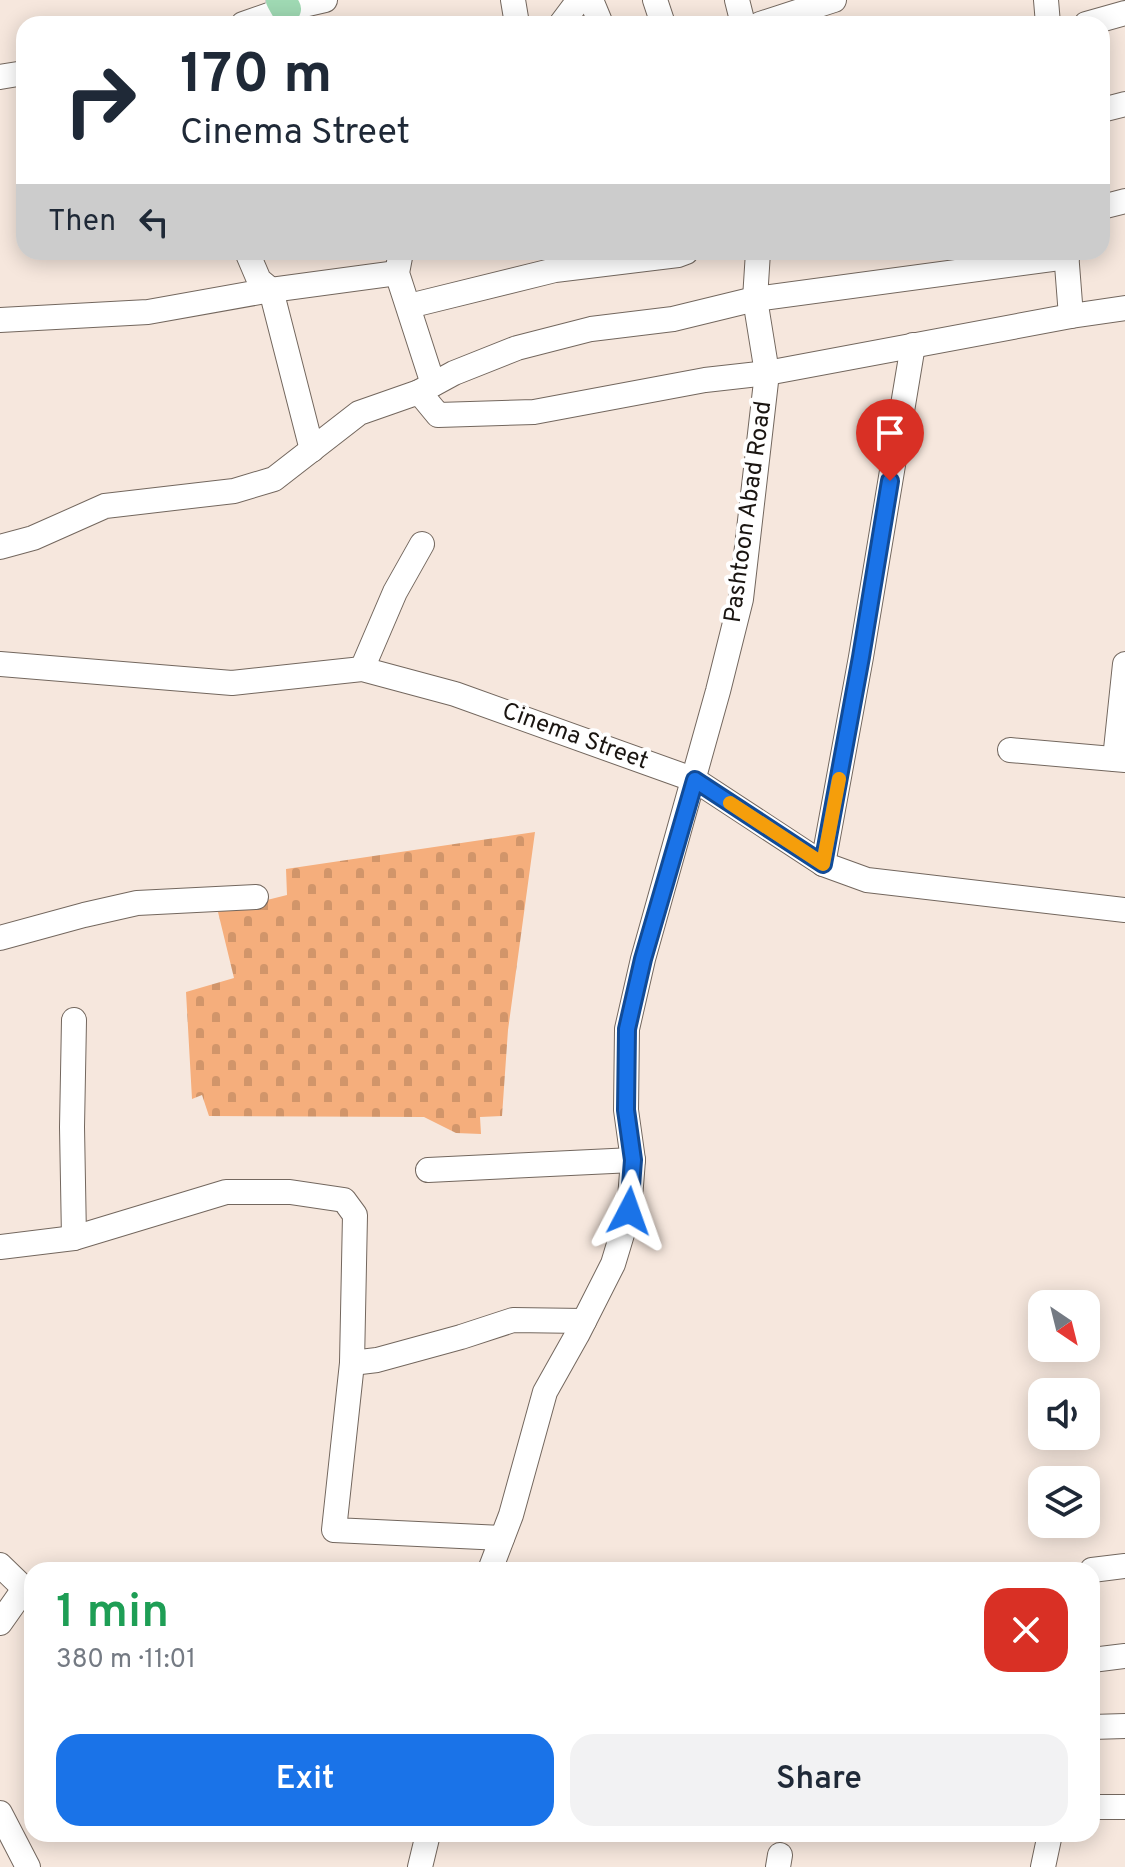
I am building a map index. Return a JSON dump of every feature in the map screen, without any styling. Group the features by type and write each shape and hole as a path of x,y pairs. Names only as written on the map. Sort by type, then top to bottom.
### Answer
{"street":[{"path":"259,16 284,4 325,0"},
{"path":"782,16 824,1"},
{"path":"250,260 259,280 271,290 312,450"},
{"path":"409,306 555,270 637,260"},
{"name":"Pashtoon Abad Road","path":"493,1562 511,1515 545,1392 613,1264 629,1211 633,1160 626,1110 627,1029 643,959 695,780 741,599 767,373 755,299 757,260"},
{"path":"0,547 33,538 105,506 234,491 274,479 359,413 517,348 591,329 673,319 755,299 1032,260"},
{"path":"1067,260 1071,316"},
{"path":"0,320 148,312 399,263 426,388 438,415 534,412 1125,308"},
{"path":"823,864 913,345"},
{"path":"362,669 395,592 422,544"},
{"name":"Cinema Street","path":"0,664 232,683 362,669 455,694 695,780 823,864 867,880 1125,910"},
{"path":"1010,750 1120,759 1125,664"},
{"path":"0,938 137,903 256,897"},
{"path":"74,1020 74,1238"},
{"path":"428,1170 633,1160"},
{"path":"0,1247 74,1238 226,1192 290,1192 344,1200 355,1215 352,1363 334,1530 502,1538"},
{"path":"352,1363 377,1360 513,1320 584,1321"},
{"path":"0,1565 24,1589"},
{"path":"1100,1569 1125,1566"},
{"path":"0,1623 24,1597"},
{"path":"1100,1659 1125,1656"},
{"path":"1100,1727 1125,1726"},
{"path":"1100,1807 1125,1807"},
{"path":"0,1813 28,1867"},
{"path":"420,1867 426,1842"},
{"path":"1043,1867 1048,1842"}],"green space":[{"path":"535,832 508,1030 502,1116 480,1117 481,1134 456,1133 424,1117 209,1116 202,1095 192,1099 186,992 234,978 218,912 287,895 286,869"}],"slow traffic":[{"path":"730,803 823,864 839,779"}],"route":[{"path":"629,1211 633,1160 626,1110 627,1029 643,959 695,780 823,864 890,481"}]}
